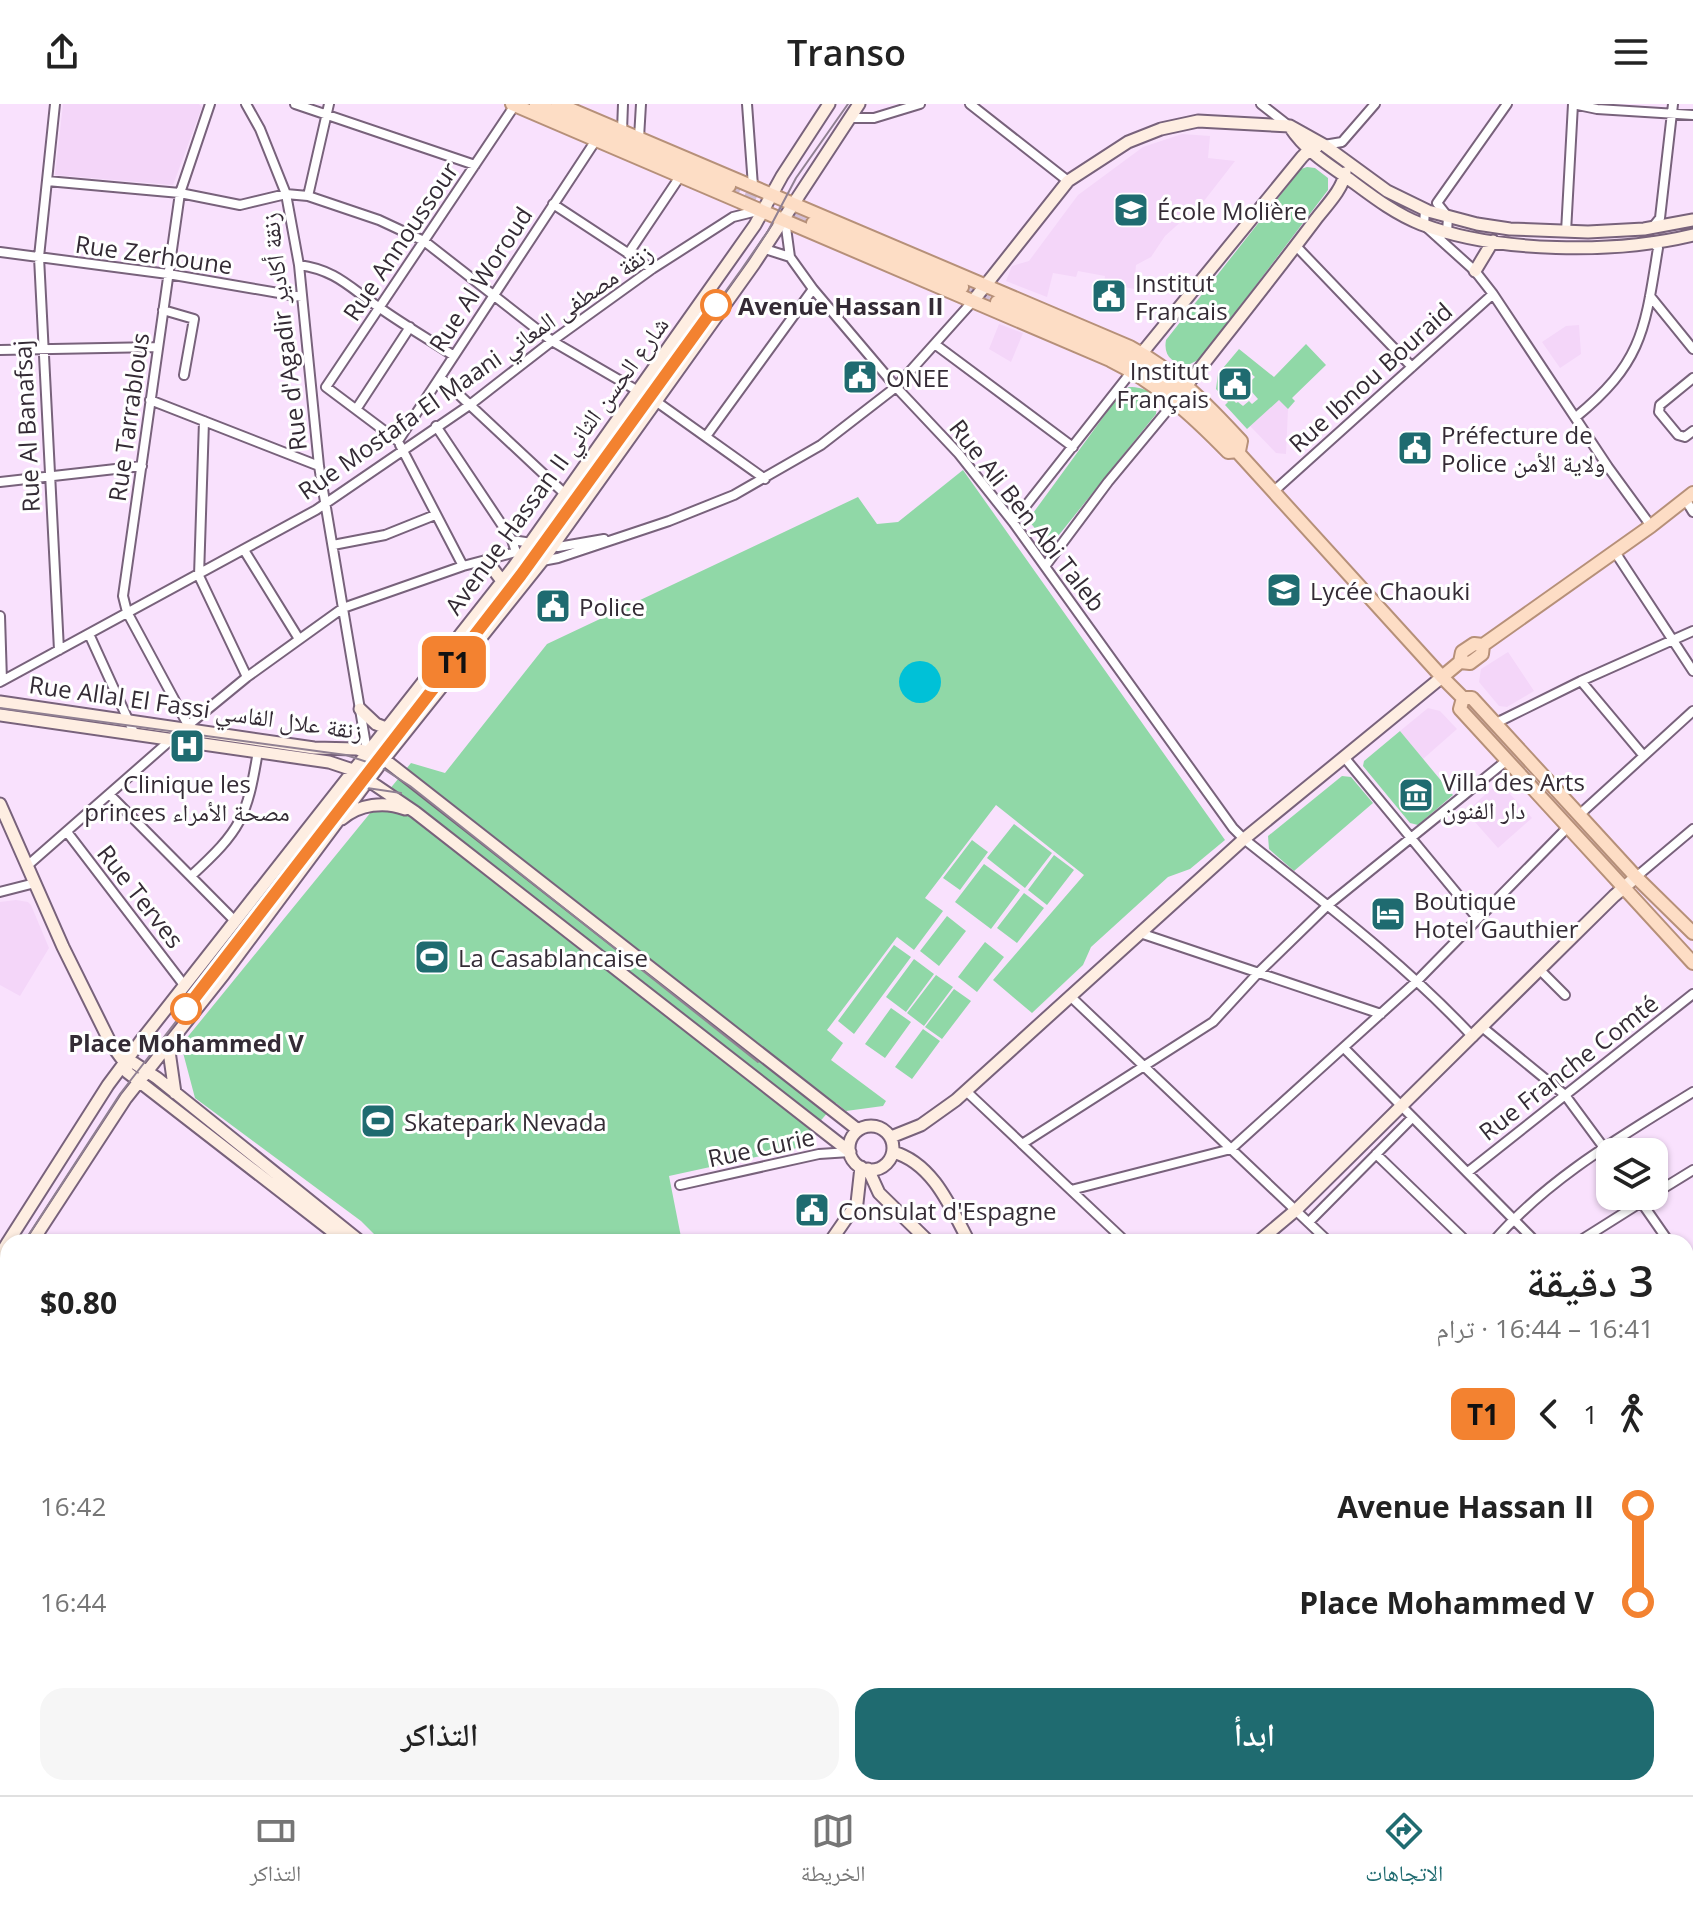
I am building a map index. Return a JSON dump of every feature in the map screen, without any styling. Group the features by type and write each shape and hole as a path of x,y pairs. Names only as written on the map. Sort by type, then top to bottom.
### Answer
{"main road":[{"path":"536,104 729,186"},
{"path":"558,104 1142,353 1187,385 1241,441 1239,451"},
{"name":"Avenue Hassan II شارع الحسن الثاني","path":"13,1234 125,1063 502,581 519,553 530,543 640,392 763,210 829,104"},
{"name":"Avenue Hassan II شارع الحسن الثاني","path":"37,1234 138,1082 224,974 384,759 542,561 765,249 859,104"},
{"path":"514,105 1132,371 1176,400 1228,452 1239,451"},
{"path":"973,301 1068,181 1128,142 1161,129 1198,121 1290,126 1324,145 1387,191 1425,210 1502,228 1566,232 1693,220"},
{"path":"1290,126 1300,143 1386,206 1442,234 1589,248 1659,243 1693,235"},
{"path":"1142,353 1309,150 1324,145"},
{"path":"1187,385 1346,177 1345,160"},
{"path":"813,223 962,287"},
{"path":"1475,271 1493,241"},
{"path":"997,302 1115,351 1147,368 1193,403 1442,677 1463,698 1472,698 1693,936"},
{"path":"891,1137 921,1125 966,1091 1244,839 1460,662 1470,663 1482,654 1483,645 1689,496"},
{"path":"487,561 502,581"},
{"path":"1463,698 1460,709 1693,963"},
{"name":"Rue Allal El Fassi زنقة علال الفاسي","path":"0,702 131,722 187,726 314,748 367,751 384,759 858,1130"},
{"path":"360,709 376,724 386,728"},
{"name":"Rue Allal El Fassi زنقة علال الفاسي","path":"0,715 258,751 338,764 353,770 415,812 850,1152"},
{"path":"333,827 347,815 378,805 399,806 415,812"},
{"path":"2,812 127,1072 336,1234"},
{"path":"1268,1234 1403,1108 1636,877"},
{"path":"1670,936 1693,936"},
{"path":"168,1044 176,1094"},
{"path":"125,1063 134,1063 147,1071 351,1234"},
{"path":"865,1168 884,1166 893,1152 891,1137 877,1127 858,1130 851,1140 850,1152 855,1162 865,1168 879,1193 921,1234"},
{"path":"893,1152 913,1159 921,1166 946,1200 965,1234"},
{"path":"836,1234 857,1203 865,1168"}],"street":[{"name":"Rue Al Banafsaj","path":"55,104 39,257 59,650"},
{"name":"Rue Tarrablous","path":"187,726 127,612 124,591 180,193 210,104"},
{"name":"Rue d'Agadir زنقة أكادير","path":"246,104 260,129 286,194 299,265 319,466 367,751"},
{"path":"295,104 328,108 475,165"},
{"path":"622,131 623,104"},
{"path":"639,138 641,104"},
{"path":"747,104 753,186"},
{"path":"850,118 874,118 920,104"},
{"path":"970,104 1068,181"},
{"path":"1261,104 1290,126"},
{"path":"1324,145 1342,142 1375,104"},
{"path":"1507,104 1437,203 1448,217 1442,234 1493,294 1651,526"},
{"path":"1566,232 1573,104 1597,109 1693,115"},
{"path":"1576,417 1610,388 1644,327 1659,243 1673,104"},
{"name":"Rue Annoussour","path":"326,387 514,105"},
{"path":"308,196 328,108"},
{"name":"Rue Al Woroud","path":"400,445 440,377 596,140"},
{"path":"1342,142 1345,160"},
{"path":"628,254 681,175"},
{"path":"47,181 180,193 240,205 286,194 308,196 379,220 424,241 552,341 657,402 765,479"},
{"path":"553,204 652,269"},
{"name":"Rue Mostafa El Maani زنقة مصطفى المعاني","path":"1,682 327,504 400,445 471,404 652,269 733,217 763,210"},
{"path":"1424,225 1425,210"},
{"name":"Rue Ali Ben Abi Taleb","path":"784,220 790,257 813,289 896,387 959,454 1013,522 1244,839 1328,905 1478,1032 1565,1095 1597,1138"},
{"path":"1659,243 1660,224"},
{"path":"1296,246 1412,367"},
{"path":"765,249 790,257"},
{"name":"Rue Zerhoune","path":"0,252 168,274 302,297"},
{"path":"299,265 321,268 334,274 379,308 454,356"},
{"path":"707,435 813,289"},
{"name":"Rue Ibnou Bouraid","path":"1274,491 1493,294"},
{"path":"1650,296 1693,349"},
{"path":"27,866 247,677 343,608 463,566 519,553 542,561 592,548 681,517 765,479 843,429 896,387 973,301"},
{"path":"163,310 194,319 184,375"},
{"path":"357,408 410,327"},
{"path":"936,345 1073,447"},
{"path":"0,350 157,347"},
{"path":"1013,522 1132,371"},
{"path":"440,377 564,493"},
{"path":"1693,378 1659,408 1678,435 1685,437 1693,431"},
{"path":"311,388 326,387 357,408 400,445 463,566"},
{"path":"150,400 319,466"},
{"path":"1046,565 1108,482 1176,400"},
{"path":"204,421 199,576 247,677"},
{"path":"436,426 519,553"},
{"path":"0,482 142,466"},
{"path":"1689,496 1693,512"},
{"path":"333,545 375,538 435,515"},
{"path":"512,540 552,547 608,540"},
{"path":"244,550 299,639"},
{"path":"1615,552 1693,671"},
{"path":"0,616 1,682"},
{"path":"1496,723 1693,631"},
{"path":"89,634 135,735"},
{"path":"1581,681 1643,755"},
{"path":"1579,815 1693,711"},
{"path":"191,876 219,850 240,824 251,792 258,751"},
{"path":"1344,757 1478,919"},
{"path":"1022,1144 1213,1022 1328,905 1506,761"},
{"path":"109,794 235,921"},
{"path":"1071,1190 1231,1149 1417,981 1567,828"},
{"path":"1636,877 1693,829"},
{"name":"Rue Terves","path":"67,832 184,985"},
{"path":"0,892 35,883"},
{"path":"1140,933 1381,1014"},
{"path":"1540,970 1565,995"},
{"name":"Rue Franche Comté","path":"1468,1172 1693,994"},
{"path":"1070,996 1321,1234"},
{"path":"1344,1048 1528,1234"},
{"path":"966,1091 1118,1234"},
{"path":"1626,1138 1693,1092"},
{"path":"1309,1222 1412,1118"},
{"name":"Rue Curie","path":"680,1185 819,1154 850,1152"},
{"path":"1376,1154 1459,1234"},
{"path":"1500,1234 1546,1190 1596,1158"},
{"path":"1668,1185 1693,1170"},
{"path":"1589,1234 1623,1210"},
{"path":"1647,1210 1663,1234"}],"shaded area":[{"path":"63,104 199,104 202,107 173,185 55,175"},
{"name":"École Molière","path":"1182,134 1210,136 1208,158 1235,161 1204,201 1165,236 1151,257 1136,265 1134,289 1104,283 1105,276 1078,271 1076,277 1053,273 1047,297 1006,281 1012,266 1029,261 1078,195 1143,147"},
{"path":"999,324 1023,333 1011,362 989,349"},
{"path":"1579,325 1581,354 1560,368 1542,342 1566,326"},
{"path":"1279,399 1288,409 1286,454 1276,453 1250,426"},
{"path":"1508,652 1534,691 1507,707 1499,706 1479,682 1481,669"},
{"path":"1428,708 1440,711 1457,729 1423,759 1400,731"},
{"path":"1499,782 1532,818 1498,848 1466,812"},
{"path":"16,900 31,905 49,948 20,996 0,985 0,902"}],"green space":[{"path":"1315,168 1328,178 1328,190 1200,359 1188,365 1174,361 1166,351 1166,340 1301,169"},
{"path":"1306,344 1326,365 1292,398 1295,401 1288,409 1279,400 1247,429 1225,405 1228,402 1216,389 1218,374 1239,349 1274,377","holes":["1249,372 1255,377 1240,391 1243,394 1251,391 1258,399 1243,406 1236,403 1220,381 1223,376 1236,373 1238,381"]},
{"path":"1129,387 1151,393 1156,402 1156,414 1050,546 1028,520 1123,390"},
{"path":"963,470 1225,840 1190,869 1168,877 1091,947 1083,965 1032,1013 993,980 1084,875 996,805 925,898 943,911 914,950 897,937 827,1030 843,1043 831,1060 886,1101 883,1106 846,1111 836,1103 797,1148 669,1176 680,1234 374,1234 361,1221 195,1098 181,1045 411,763 445,773 547,644 858,497 877,524 898,522"},
{"path":"1400,731 1453,795 1418,825 1410,823 1363,766 1364,761","holes":["1416,779 1423,779 1433,795 1416,811 1409,802 1400,801 1399,792"]},
{"path":"1342,776 1351,777 1373,803 1294,871 1269,849 1268,836"},
{"path":"1014,824 1052,853 1025,888 987,858"},
{"path":"972,840 988,852 960,890 943,878"},
{"path":"1054,855 1074,870 1047,905 1028,890"},
{"path":"984,864 1020,890 991,929 955,902"},
{"path":"1024,893 1044,908 1017,943 997,928"},
{"path":"947,916 966,931 939,966 920,951"},
{"path":"985,942 1004,957 977,992 958,977"},
{"path":"894,945 911,957 854,1034 838,1021"},
{"path":"914,959 934,974 906,1012 886,997"},
{"path":"936,975 953,987 924,1026 907,1013"},
{"path":"954,989 971,1001 942,1039 925,1027"},
{"path":"891,1008 911,1022 885,1058 865,1044"},
{"path":"923,1029 940,1041 912,1079 895,1067"}],"water":[{"path":"920,661 935,667 941,682 935,697 920,703 905,697 899,682 905,667"}],"tunnel":[{"path":"729,186 813,223"},
{"path":"962,287 997,302"}],"tram line":[{"path":"29,1234 120,1094 521,575 741,270 768,231 796,178 848,104"},
{"name":"T1","path":"186,1009 521,575 716,305"},
{"path":"0,708 346,755 379,766 410,786 758,1062"},
{"path":"350,797 367,788 401,793"}],"place":[{"name":"École Molière","path":"1131,210"},
{"name":"Institut Francais","path":"1109,296"},
{"name":"Avenue Hassan II","path":"716,305"},
{"name":"ONEE","path":"860,377"},
{"name":"Institut Français","path":"1235,384"},
{"name":"Préfecture de Police ولاية الأمن","path":"1415,448"},
{"name":"Lycée Chaouki","path":"1284,590"},
{"name":"Police","path":"553,606"},
{"name":"Clinique les princes مصحة الأمراء","path":"187,746"},
{"name":"Villa des Arts دار الفنون","path":"1416,795"},
{"name":"Boutique Hotel Gauthier","path":"1388,914"},
{"name":"La Casablancaise","path":"432,957"},
{"name":"Place Mohammed V","path":"186,1009"},
{"name":"Skatepark Nevada","path":"378,1121"},
{"name":"Consulat d'Espagne","path":"812,1210"}]}
